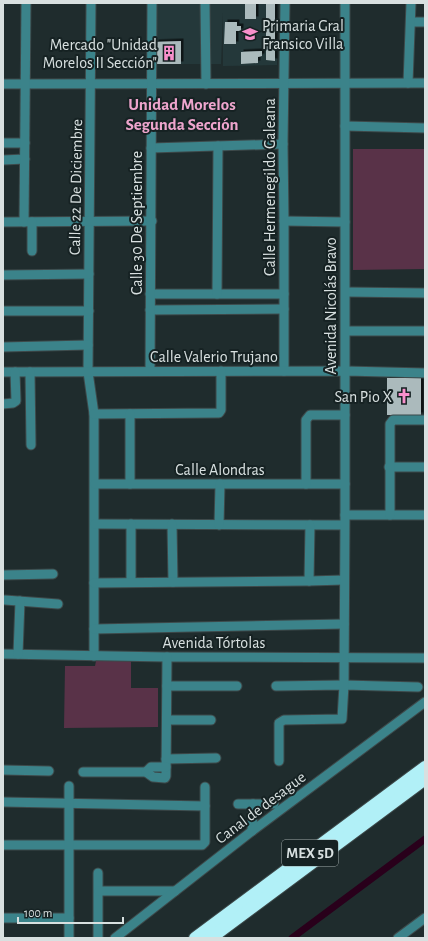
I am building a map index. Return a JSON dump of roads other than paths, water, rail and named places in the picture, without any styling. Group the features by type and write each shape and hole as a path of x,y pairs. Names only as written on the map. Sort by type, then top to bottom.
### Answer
{"highway":[{"name":"MEX 5D","path":"196,938 425,767"},
{"name":"MEX 5D","path":"211,938 425,779"}],"street":[{"path":"26,3 24,159 28,222 32,251"},
{"name":"Calle 22 De Diciembre","path":"91,3 88,372 94,414 94,656"},
{"name":"Calle 30 De Septiembre","path":"150,371 152,3"},
{"path":"205,3 206,84"},
{"name":"Calle Hermenegildo Galeana","path":"284,371 283,144 285,3"},
{"name":"Avenida Nicolás Bravo","path":"279,761 279,723 284,720 342,719 344,685 346,371 344,82 345,3"},
{"path":"408,82 411,3"},
{"path":"411,22 425,22"},
{"path":"3,84 425,83"},
{"path":"345,126 425,128"},
{"path":"3,143 25,143"},
{"path":"151,148 283,144"},
{"path":"217,294 218,146"},
{"path":"3,160 24,159"},
{"path":"3,222 152,221"},
{"path":"284,221 345,222"},
{"path":"3,275 89,274"},
{"path":"346,292 425,293"},
{"path":"150,294 284,294"},
{"path":"150,310 284,309"},
{"path":"3,311 89,311"},
{"path":"346,331 425,331"},
{"path":"3,347 88,345"},
{"path":"94,414 219,413 221,410 221,371"},
{"name":"Calle Valerio Trujano","path":"3,372 346,371 425,373"},
{"path":"3,404 13,404 16,401 15,372"},
{"path":"30,372 31,445"},
{"path":"130,414 130,484"},
{"path":"306,484 306,420 310,415 345,415"},
{"path":"390,515 390,424 394,420 425,420"},
{"path":"389,467 425,467"},
{"name":"Calle Alondras","path":"94,484 345,484"},
{"path":"219,525 220,484"},
{"path":"345,515 425,515"},
{"path":"95,524 344,525"},
{"path":"131,524 131,582"},
{"path":"172,524 173,582"},
{"path":"310,525 310,581"},
{"path":"3,575 53,574"},
{"path":"94,583 344,580"},
{"path":"5,600 58,604"},
{"path":"18,654 20,601"},
{"path":"94,629 344,624"},
{"name":"Avenida Tórtolas","path":"3,654 168,657 425,658"},
{"path":"83,772 146,772 153,777 165,778 168,657"},
{"path":"276,686 344,685 418,687"},
{"path":"167,686 237,686"},
{"name":"Canal de desague","path":"115,938 252,831 425,702"},
{"path":"167,720 211,720"},
{"path":"166,763 216,758"},
{"path":"3,770 49,771"},
{"path":"68,938 69,786"},
{"path":"3,845 202,845 205,842 205,787"},
{"path":"3,802 205,806"},
{"path":"238,804 274,804"},
{"path":"252,831 253,804"},
{"path":"98,873 98,938"},
{"path":"98,891 175,891"},
{"path":"3,918 69,918"},
{"path":"398,938 405,935 425,918"}],"waterway":[{"path":"292,938 425,839"}],"place":[{"name":"Primaria Gral Fransico Villa","path":"250,34"},
{"name":"Mercado \"Unidad Morelos II Sección\"","path":"169,53"},
{"name":"San Pio X","path":"404,396"}],"district":[{"name":"Unidad Morelos Segunda Sección","path":"182,114"}]}
